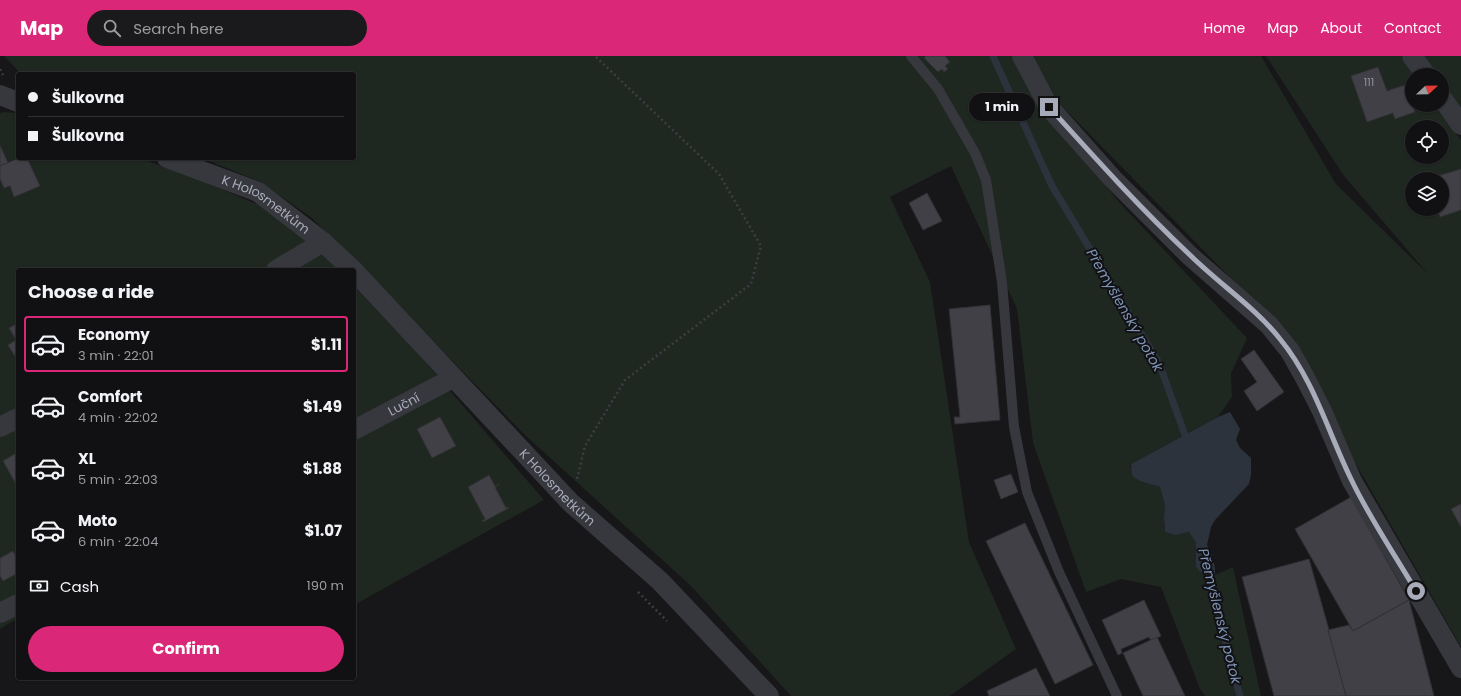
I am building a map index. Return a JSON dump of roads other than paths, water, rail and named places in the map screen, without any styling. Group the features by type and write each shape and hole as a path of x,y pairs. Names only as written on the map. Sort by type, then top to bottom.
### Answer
{"street":[{"path":"1022,56 1049,107 1112,178 1190,256 1269,325 1290,351 1322,411 1352,480 1461,668"},
{"path":"1412,56 1421,68"},
{"path":"1449,108 1461,125"},
{"name":"K Holosmetkům","path":"172,160 258,192 323,242 350,268"},
{"path":"279,268 323,242"},
{"name":"K Holosmetkům","path":"356,274 571,503 660,581 769,696"},
{"name":"Luční","path":"356,429 453,378"},
{"path":"0,427 16,419"},
{"path":"0,613 16,605"}],"lane":[{"path":"911,56 938,89 975,152 986,180 1002,282 1014,427 1027,492 1059,572 1116,696"}],"waterway":[{"name":"Přemyšlenský potok","path":"993,56 1052,186 1159,363 1185,435 1186,444"},
{"name":"Přemyšlenský potok","path":"1207,568 1240,696"}]}
